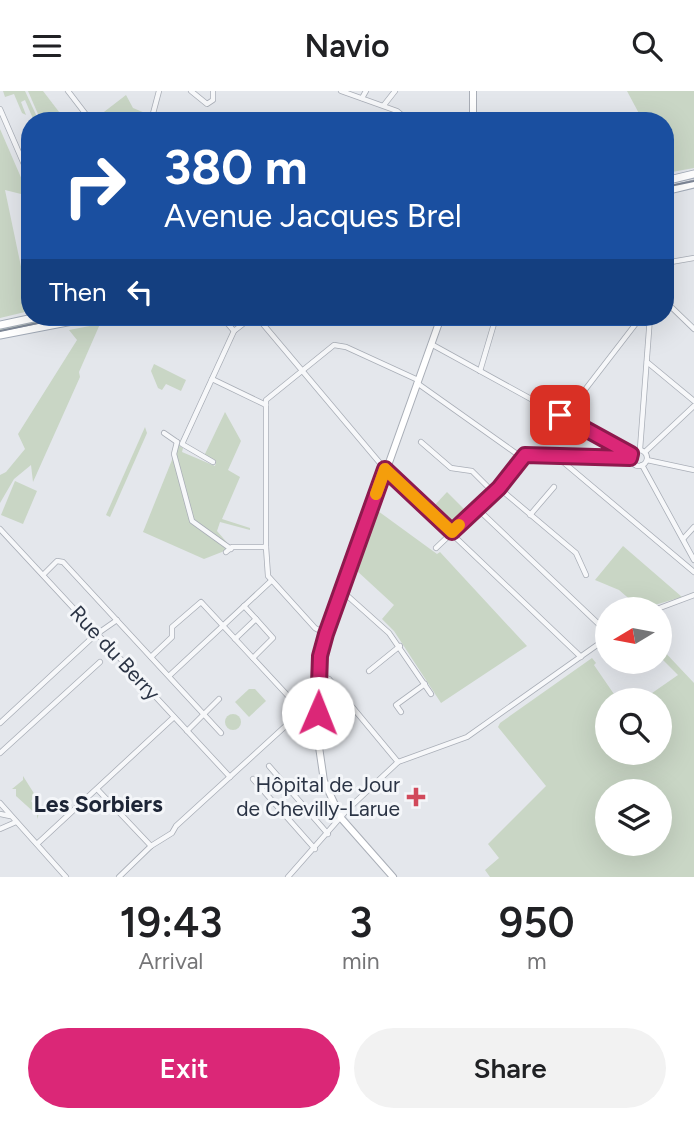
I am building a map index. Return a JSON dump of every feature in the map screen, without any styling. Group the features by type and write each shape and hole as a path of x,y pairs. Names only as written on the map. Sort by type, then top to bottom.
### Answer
{"main road":[{"path":"473,91 473,112"},
{"path":"674,179 694,174"},
{"path":"674,189 694,184"},
{"path":"0,325 21,321"},
{"path":"0,335 46,326"},
{"path":"390,876 341,818 321,768 319,675 326,634 437,326"}],"street":[{"path":"68,91 84,112"},
{"path":"153,112 159,91"},
{"path":"191,91 207,103 214,97 213,91"},
{"path":"341,91 400,112"},
{"path":"362,97 366,91"},
{"path":"384,105 395,91"},
{"path":"0,109 21,157"},
{"path":"674,261 694,258"},
{"path":"674,310 694,329"},
{"path":"230,326 234,331"},
{"path":"241,326 234,331 174,454 192,521 228,550 266,547"},
{"path":"262,326 385,469 581,657"},
{"path":"480,371 493,326"},
{"path":"564,417 634,326"},
{"path":"647,460 643,451 649,326"},
{"path":"431,344 630,456 634,465 642,465 647,460"},
{"path":"326,634 315,628 271,581 267,572 266,400 328,347 340,345 418,381 517,454 525,455 630,456 643,451 694,404 647,362"},
{"path":"212,379 266,405"},
{"path":"164,433 213,462"},
{"path":"421,442 451,468 472,471 493,492"},
{"path":"436,548 499,488 525,455"},
{"path":"555,456 694,572"},
{"path":"647,460 694,470"},
{"path":"642,465 694,560"},
{"path":"530,515 554,487"},
{"path":"499,488 576,553 586,575"},
{"path":"483,514 595,621"},
{"path":"683,539 694,527"},
{"name":"Rue du Berry","path":"0,529 230,777"},
{"path":"43,575 57,561 63,562 221,733"},
{"path":"169,676 271,581"},
{"path":"341,590 400,646 431,694"},
{"path":"672,603 694,595"},
{"path":"151,657 172,637 172,627 201,601 302,711 318,713"},
{"path":"244,606 273,638 253,657"},
{"path":"235,639 256,619"},
{"path":"0,723 97,633 117,620"},
{"path":"369,671 400,646"},
{"path":"288,877 357,801 398,762 467,737 595,647"},
{"path":"0,753 100,662"},
{"path":"319,675 329,678 398,762"},
{"path":"401,712 396,705 425,684"},
{"path":"187,731 219,699"},
{"path":"119,877 151,846 172,833 302,711"},
{"path":"37,844 174,717"},
{"path":"269,766 328,834"},
{"path":"253,779 315,849"},
{"path":"97,789 151,846"},
{"path":"0,803 66,877"},
{"path":"0,814 11,817"},
{"path":"0,829 16,822"}],"green space":[{"path":"3,91 25,91 35,112 30,112 25,100 21,102 25,112 22,112 14,94 5,97"},
{"path":"28,91 43,91 59,112 37,112"},
{"path":"627,91 694,91 694,168 674,172 674,112 638,112"},
{"path":"126,95 133,108 143,112 104,112"},
{"path":"0,129 21,178 21,194 5,190 21,267 21,313 0,318"},
{"path":"21,323 21,326 36,326 0,333 0,327"},
{"path":"99,326 79,372 80,377 33,482 31,465 14,479 0,503 0,475 6,472 25,449 18,434 77,340 69,330"},
{"path":"154,364 186,380 181,391 166,384 162,390 158,388 151,371"},
{"path":"225,412 241,441 228,470 240,477 222,519 250,530 220,522 217,531 229,545 227,550 204,559 143,532 178,445 183,448 182,452 215,466 216,461 204,456"},
{"path":"145,427 147,433 110,517 106,515"},
{"path":"15,481 37,491 23,524 1,515"},
{"path":"447,492 465,510 453,523 433,507"},
{"path":"378,511 437,554 440,552 527,646 441,703 394,631 382,619 394,605 356,570"},
{"path":"623,546 682,597 672,600 672,597 627,597 619,590 595,580"},
{"path":"592,658 595,662 595,674 600,674 610,688 595,688 595,765 672,765 672,688 659,688 678,675 672,669 672,660 694,683 694,877 490,877 485,870 499,858 488,844 546,786 498,727 500,723"},
{"path":"249,689 255,689 266,701 249,717 235,702"},
{"path":"230,714 236,714 241,722 239,728 230,730 225,725 225,719"},
{"path":"23,776 35,795 39,794 31,801 40,811 37,819 37,815 16,796 16,789 12,789 23,780"}],"tram line":[{"path":"674,185 694,181"},
{"path":"0,331 24,326"}],"slow traffic":[{"path":"376,494 385,469 452,532 459,525"}],"place":[{"name":"Hôpital de Jour de Chevilly-Larue","path":"416,797"}],"district":[{"name":"Les Sorbiers","path":"98,804"}],"route":[{"path":"318,713 320,656 326,634 385,469 452,532 499,488 525,455 630,458 631,454 560,415"}]}
